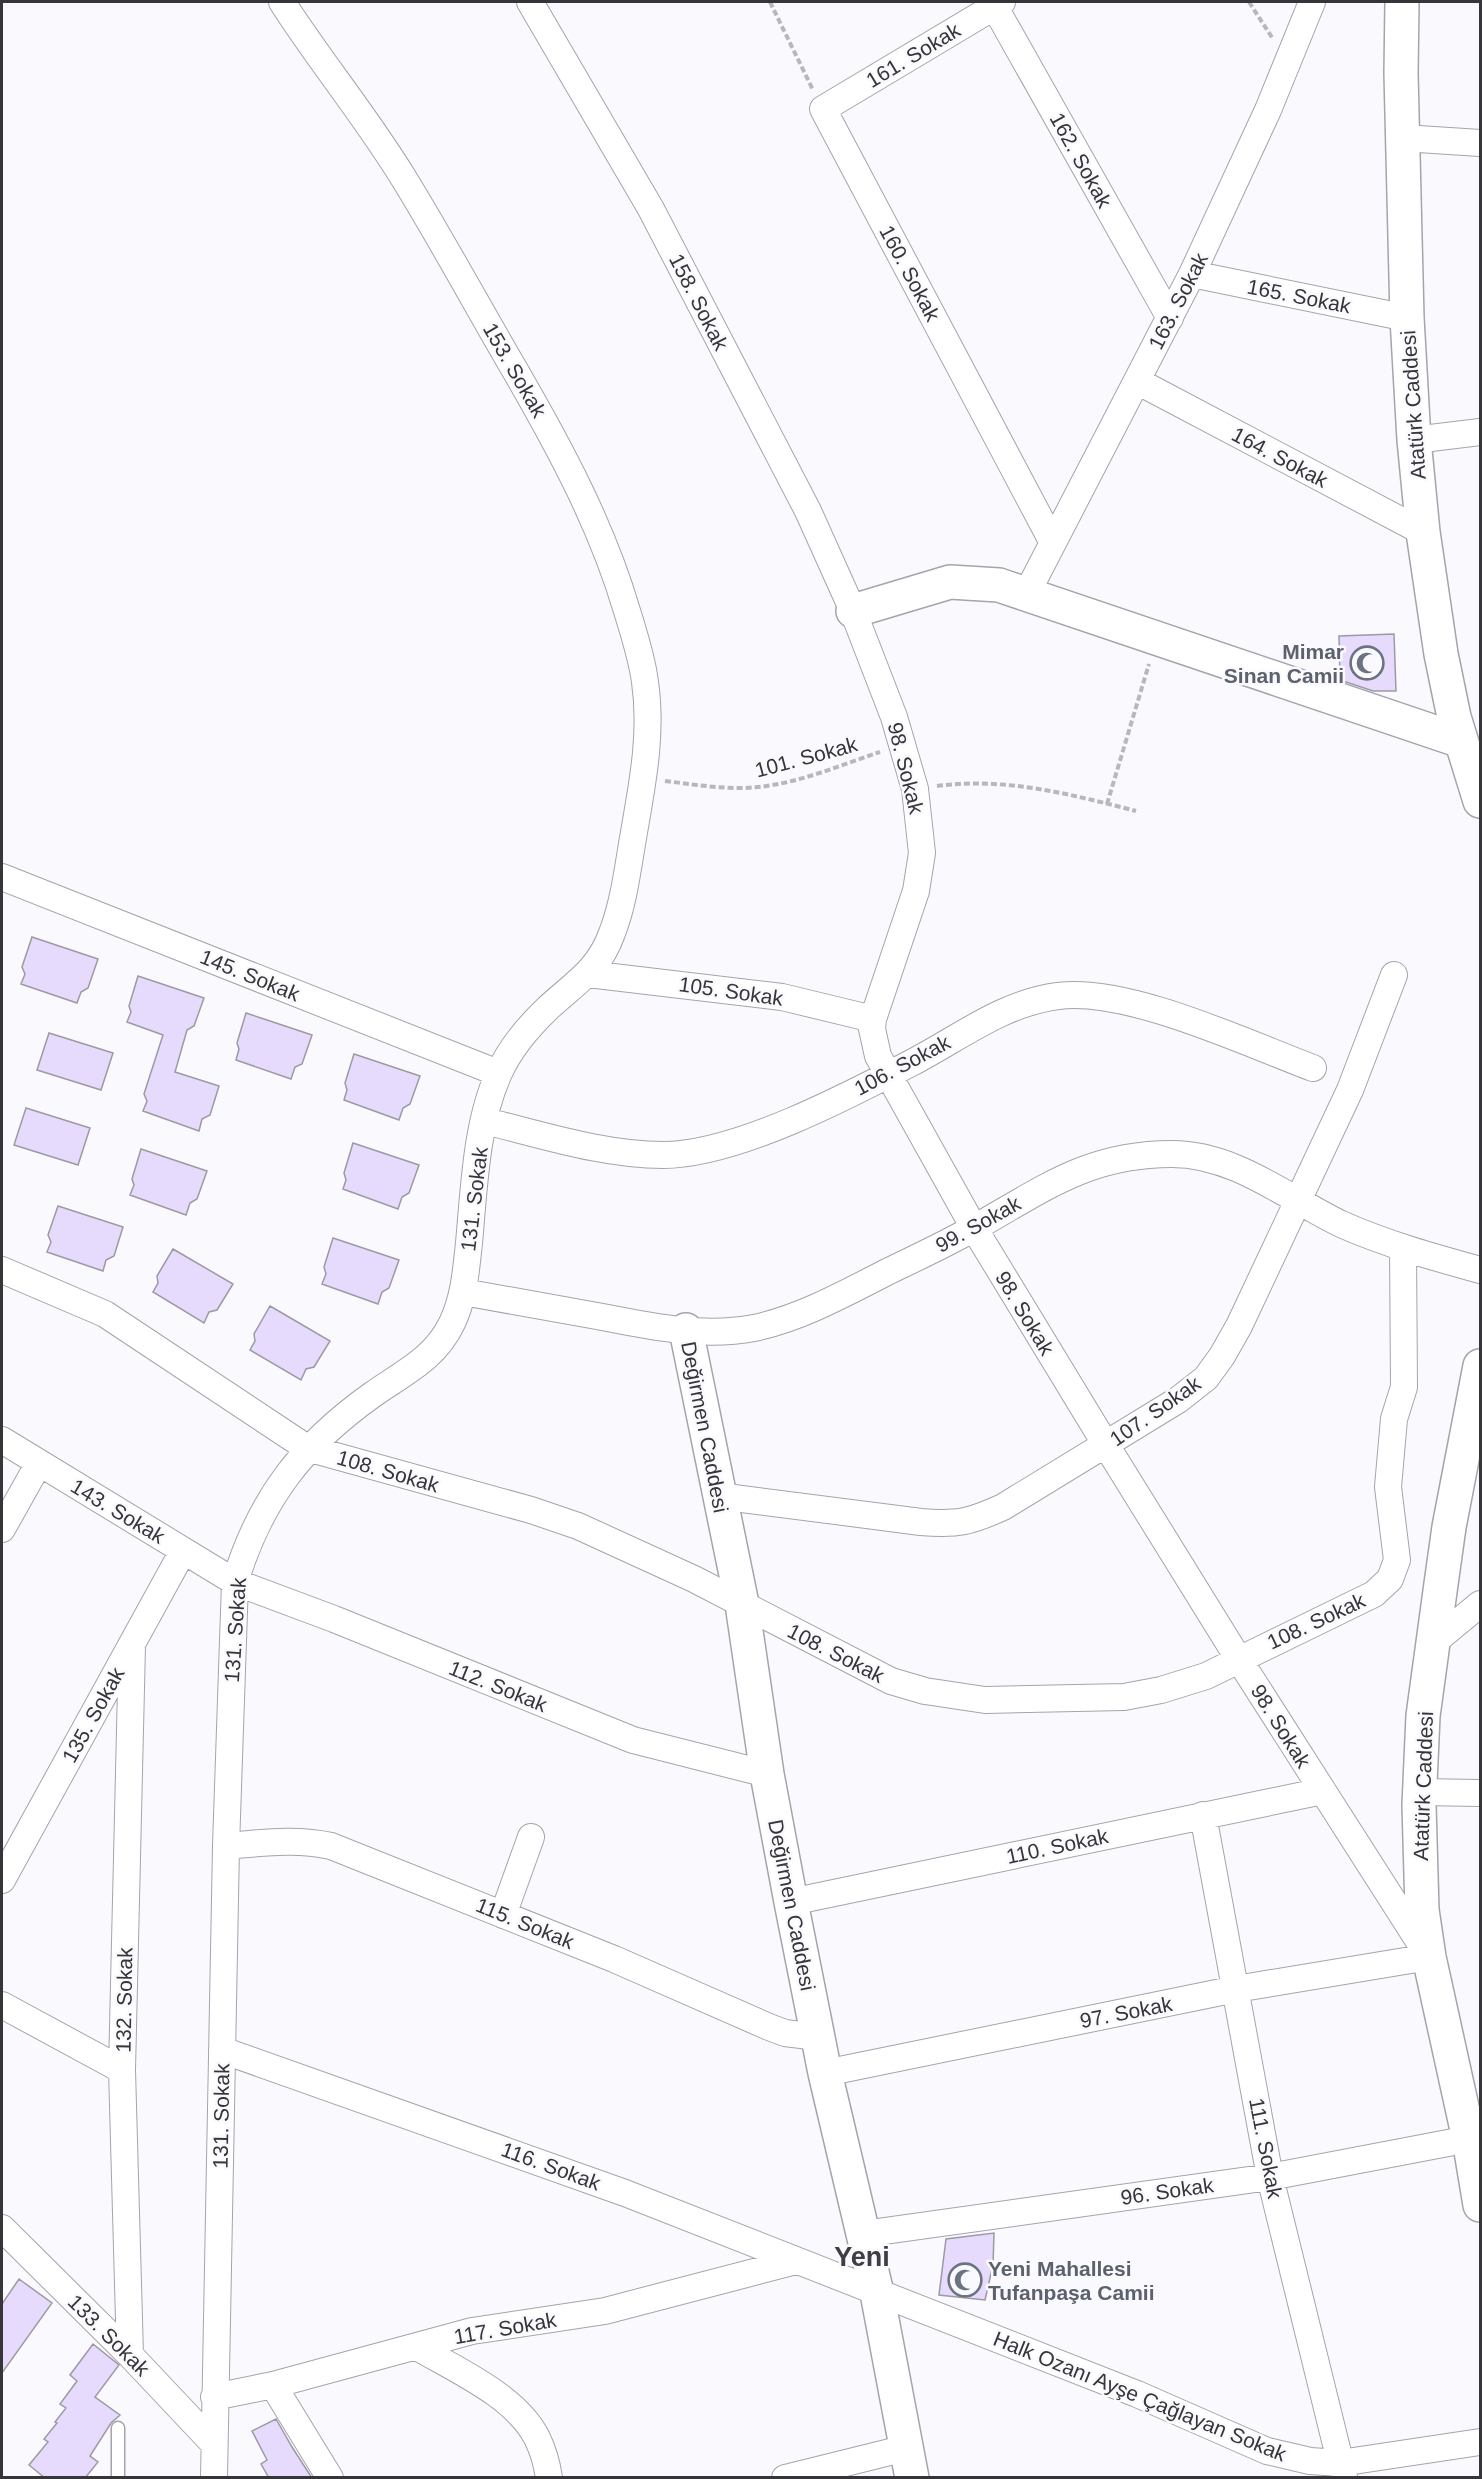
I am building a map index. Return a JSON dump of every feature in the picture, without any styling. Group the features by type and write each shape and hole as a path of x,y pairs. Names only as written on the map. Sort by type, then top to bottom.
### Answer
{"street":[{"name":"153. Sokak","path":"282,2 405,181 535,404 570,470 619,582 645,677 648,743 643,778"},
{"name":"158. Sokak","path":"530,2 651,209 808,511 853,611"},
{"name":"163. Sokak","path":"1027,594 1192,274 1268,110 1312,2"},
{"name":"Atatürk Caddesi","path":"1402,2 1407,318 1414,440 1423,532 1441,654 1461,741 1480,801"},
{"name":"161. Sokak","path":"823,109 996,3"},
{"name":"162. Sokak","path":"996,3 1170,318"},
{"name":"160. Sokak","path":"823,109 1053,543"},
{"path":"1403,138 1480,143"},
{"name":"165. Sokak","path":"1192,274 1407,318"},
{"name":"164. Sokak","path":"1137,381 1423,532"},
{"path":"1414,440 1480,432"},
{"path":"853,611 950,582 999,585 1461,741"},
{"name":"98. Sokak","path":"853,611 894,717 915,789 922,853 916,891 873,1019 875,1044 887,1076 974,1228 1106,1445 1238,1658 1429,1957"},
{"name":"131. Sokak","path":"213,2478 226,1845 235,1582 256,1526 275,1491 307,1448 374,1394 404,1375 432,1353 451,1326 463,1292 476,1178 489,1099 498,1073 513,1047 533,1022 588,974 601,959 620,910 643,778"},
{"name":"145. Sokak","path":"2,877 498,1073"},
{"name":"105. Sokak","path":"588,974 782,997 873,1019"},
{"name":"107. Sokak","path":"719,1496 948,1524 973,1521 1004,1507 1178,1400 1206,1378 1239,1326 1350,1090 1394,975"},
{"name":"106. Sokak","path":"485,1122 602,1149 663,1155 690,1153 732,1142 791,1120 887,1076 994,1014 1039,999 1060,995 1110,999 1155,1009 1314,1068"},
{"name":"99. Sokak","path":"463,1292 643,1325 686,1330 731,1331 755,1328 791,1317 855,1288 974,1228 1077,1171 1105,1162 1137,1156 1174,1154 1222,1162 1342,1224 1403,1248 1480,1270"},
{"name":"108. Sokak","path":"2,1270 105,1314 307,1448 531,1510 578,1526 641,1553 891,1681 925,1691 985,1700 1124,1697 1161,1690 1206,1676 1238,1658 1374,1594 1390,1579 1396,1560 1388,1487 1394,1419 1404,1387 1403,1248"},
{"name":"Değirmen Caddesi","path":"686,1330 742,1604 767,1774 791,1902 825,2073 877,2293 909,2463"},
{"name":"Atatürk Caddesi","path":"1480,1366 1449,1527 1423,1716 1419,1792 1422,1910 1429,1957 1469,2091 1468,2139 1480,2205"},
{"name":"143. Sokak","path":"2,1440 235,1582"},
{"path":"2,1528 39,1462"},
{"name":"135. Sokak","path":"2,1880 183,1551"},
{"name":"112. Sokak","path":"235,1582 334,1619 633,1740 767,1774"},
{"path":"1434,1642 1480,1604"},
{"name":"132. Sokak","path":"130,2355 122,2070 132,1645"},
{"name":"110. Sokak","path":"791,1902 1323,1791"},
{"path":"1419,1792 1480,1793"},
{"name":"111. Sokak","path":"1203,1815 1270,2177 1342,2470"},
{"path":"503,1914 531,1837"},
{"name":"115. Sokak","path":"226,1845 285,1840 331,1846 624,1963 769,2027 785,2033 818,2037"},
{"name":"97. Sokak","path":"825,2073 1236,1989 1429,1957"},
{"path":"2,2005 122,2070"},
{"name":"116. Sokak","path":"222,2050 521,2155 877,2293"},
{"name":"96. Sokak","path":"863,2234 1270,2177 1468,2139"},
{"name":"133. Sokak","path":"2,2228 130,2355 214,2444"},
{"name":"117. Sokak","path":"214,2397 273,2385 498,2326 605,2311 796,2261"},
{"name":"Halk Ozanı Ayşe Çağlayan Sokak","path":"877,2293 1137,2394 1267,2451 1342,2470 1480,2442"},
{"path":"417,2347 495,2393 511,2407 537,2438 549,2478"},
{"path":"273,2385 330,2478"},
{"path":"784,2478 909,2463"}],"lane":[{"path":"118,2428 118,2478"}],"path":[{"path":"770,2 823,109"},
{"path":"1249,2 1287,63"},
{"path":"1107,804 1157,638"},
{"name":"101. Sokak","path":"643,778 710,787 742,788 768,785 813,775 902,744"},
{"path":"915,789 968,782 1013,784 1076,795 1136,811"}],"building":[{"name":"Mimar Sinan Camii","path":"1394,634 1396,691 1373,691 1340,680 1339,636"},
{"path":"32,937 98,959 88,988 81,992 77,1003 21,984 25,974 22,967"},
{"path":"138,976 204,998 194,1026 187,1030 175,1072 219,1086 210,1115 202,1119 199,1131 143,1111 147,1101 144,1094 163,1035 127,1022"},
{"path":"246,1013 312,1035 302,1064 295,1067 291,1079 236,1060 239,1049 237,1043"},
{"path":"49,1033 113,1053 101,1090 37,1070"},
{"path":"354,1054 420,1076 410,1104 403,1108 399,1120 344,1100 347,1090 345,1083"},
{"path":"26,1108 90,1128 78,1165 14,1145"},
{"path":"353,1143 419,1165 409,1193 402,1197 398,1209 343,1189 346,1180 344,1173"},
{"path":"141,1149 207,1171 197,1199 190,1203 186,1215 130,1195"},
{"path":"58,1206 123,1227 114,1256 106,1260 103,1271 47,1252 51,1242 48,1235"},
{"path":"333,1238 399,1260 389,1288 382,1292 378,1304 322,1284 326,1274 324,1267"},
{"path":"173,1249 233,1284 217,1310 209,1312 204,1323 153,1292 158,1283 157,1276"},
{"path":"270,1306 330,1341 314,1367 306,1369 301,1380 250,1350 255,1341 254,1334"},
{"name":"Yeni Mahallesi Tufanpaşa Camii","path":"994,2233 993,2265 985,2300 939,2295 946,2239"},
{"path":"19,2279 52,2303 2,2373 2,2304"},
{"path":"93,2344 119,2365 95,2397 120,2415 111,2423 90,2456 98,2462 85,2478 45,2478 29,2465 48,2442 44,2439 66,2408 60,2404 77,2381 70,2375"},
{"path":"276,2419 312,2478 269,2478 261,2464 267,2460 252,2431"}],"place":[{"name":"Mimar Sinan Camii","path":"1367,663"},
{"name":"Yeni Mahallesi Tufanpaşa Camii","path":"965,2280"}],"district":[{"name":"Yeni","path":"862,2257"}]}
